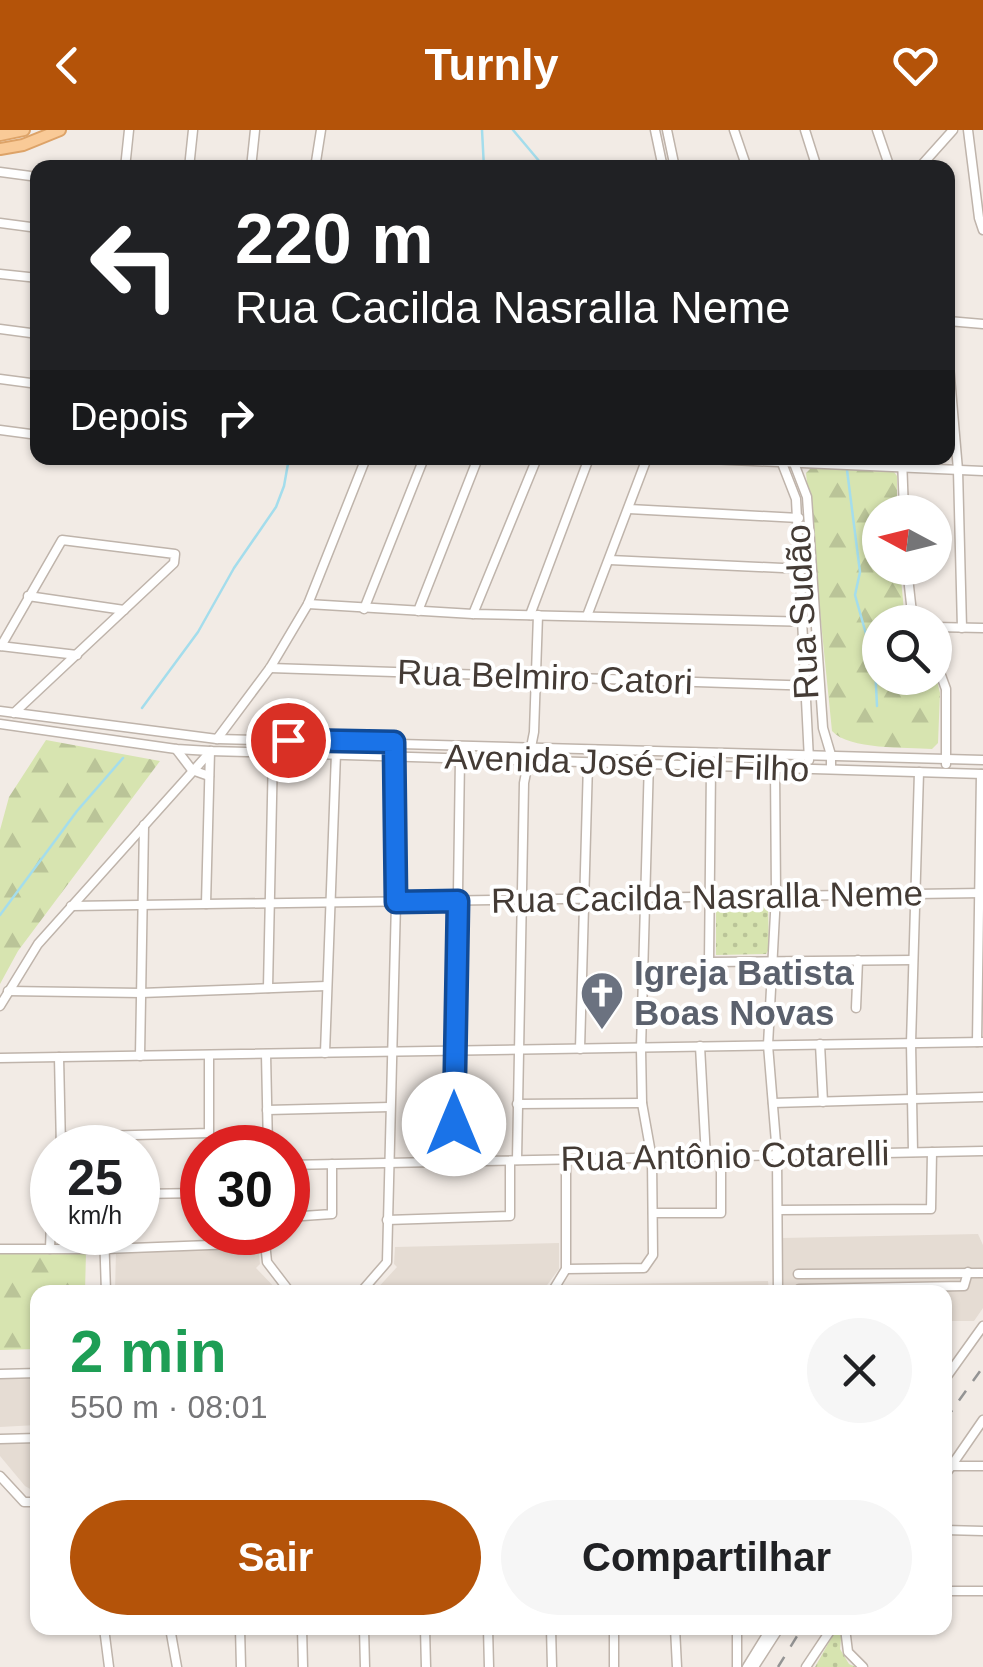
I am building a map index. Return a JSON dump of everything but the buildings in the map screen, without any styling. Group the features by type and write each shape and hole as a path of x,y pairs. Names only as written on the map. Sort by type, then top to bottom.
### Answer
{"main road":[{"path":"0,135 24,130"},
{"path":"0,149 60,130"}],"street":[{"path":"125,160 129,130"},
{"path":"190,160 193,130"},
{"path":"252,160 255,130"},
{"path":"317,160 320,130"},
{"path":"655,130 661,160"},
{"path":"667,130 673,160"},
{"path":"734,130 744,160"},
{"path":"805,130 814,160"},
{"path":"877,130 887,160"},
{"path":"926,160 950,132 968,132 978,218 983,230"},
{"path":"0,172 30,175"},
{"path":"0,223 30,227"},
{"path":"0,274 30,277"},
{"path":"955,322 983,324"},
{"path":"0,329 30,333"},
{"path":"0,379 30,383"},
{"path":"0,430 30,434"},
{"path":"955,435 962,628"},
{"path":"0,1006 38,944 210,751 270,668 308,604 363,465"},
{"path":"364,609 421,465"},
{"path":"418,611 475,465"},
{"path":"474,614 534,465"},
{"path":"387,1220 510,1216 517,1104 524,784 533,746 536,677 534,615 587,465"},
{"path":"587,616 645,465"},
{"name":"Rua Sudão","path":"783,465 796,499 798,518 809,769"},
{"name":"Rua Sudão","path":"795,465 807,497 823,728 831,769"},
{"path":"902,465 903,495"},
{"path":"923,465 983,471"},
{"path":"629,509 809,518"},
{"path":"0,734 3,724 15,712 77,655 174,563 176,556 172,552 62,540 1,646 77,655"},
{"path":"610,560 812,569"},
{"path":"28,596 124,610"},
{"path":"308,604 474,614 815,622"},
{"path":"952,628 983,628"},
{"name":"Rua Belmiro Catori","path":"270,668 820,686"},
{"path":"945,773 946,695"},
{"name":"Avenida José Ciel Filho","path":"0,711 217,739 983,760"},
{"name":"Avenida José Ciel Filho","path":"3,724 210,751 982,774"},
{"path":"371,1285 383,1277 387,1262 396,902 394,742"},
{"path":"176,749 192,770 210,776"},
{"path":"566,1269 644,1268 651,1262 652,1159 642,1102 641,1048 650,750"},
{"path":"206,904 210,751"},
{"path":"268,988 273,752"},
{"path":"325,1053 336,753"},
{"path":"454,1161 460,758"},
{"path":"580,1048 588,762"},
{"path":"710,767 709,962 913,960"},
{"path":"776,768 776,895 768,1045 778,1155 778,1285"},
{"path":"913,1152 911,1043 919,772"},
{"path":"0,1058 980,1042 982,774"},
{"path":"140,1056 144,824"},
{"name":"Rua Cacilda Nasralla Neme","path":"71,906 981,894"},
{"path":"856,1008 858,960"},
{"path":"8,991 141,993 326,986"},
{"path":"820,1044 823,1102"},
{"path":"700,1046 706,1158"},
{"path":"266,1054 267,1125"},
{"path":"160,1136 210,1133 209,1055"},
{"path":"60,1057 61,1125"},
{"path":"773,1103 983,1097"},
{"path":"517,1104 642,1102"},
{"path":"267,1110 390,1106"},
{"name":"Rua Antônio Cotarelli","path":"310,1164 983,1151"},
{"path":"778,1210 931,1209 932,1152"},
{"path":"653,1213 721,1213 720,1157"},
{"path":"556,1285 566,1269 566,1160"},
{"path":"310,1216 332,1214 332,1164"},
{"path":"0,1248 30,1249"},
{"path":"105,1255 106,1285"},
{"path":"267,1255 268,1265 284,1285"},
{"path":"952,1286 964,1286 968,1272"},
{"path":"798,1274 981,1272 983,1282"},
{"path":"952,1369 983,1326"},
{"path":"0,1374 30,1373"},
{"path":"952,1464 983,1420"},
{"path":"0,1439 30,1438"},
{"path":"952,1470 983,1466"},
{"path":"0,1476 24,1502 30,1502"},
{"path":"952,1530 983,1531"},
{"path":"952,1591 983,1591"},
{"path":"105,1635 109,1667"},
{"path":"171,1635 177,1667"},
{"path":"240,1635 241,1667"},
{"path":"302,1635 303,1667"},
{"path":"364,1635 364,1667"},
{"path":"425,1635 426,1667"},
{"path":"488,1635 489,1667"},
{"path":"551,1635 552,1667"},
{"path":"614,1635 614,1667"},
{"path":"674,1635 676,1667"},
{"path":"737,1635 737,1667"},
{"path":"751,1664 767,1635"},
{"path":"751,1664 774,1635"},
{"path":"806,1667 827,1635"},
{"path":"846,1635 848,1652 864,1667"},
{"path":"737,1652 751,1664"}],"shaded area":[{"path":"978,1234 983,1245 983,1308 974,1321 952,1321 952,1285 783,1285 782,1238"},
{"path":"559,1243 559,1269 547,1285 380,1285 397,1267 395,1247"},
{"path":"180,1249 180,1255 259,1255 256,1268 272,1285 115,1285 116,1255 160,1255 160,1250"},
{"path":"768,1281 768,1285 565,1285"},
{"path":"30,1376 30,1425 0,1427 0,1377"},
{"path":"30,1440 30,1489 0,1456 0,1441"}],"green space":[{"path":"812,467 894,472 897,476 897,495 862,495 862,585 902,585 903,605 862,605 862,695 940,695 938,743 932,749 864,745 832,731 806,473"},
{"path":"46,740 160,761 18,951 0,984 0,830 9,797"},
{"path":"721,902 768,905 766,954 716,955 716,909"},
{"path":"0,1253 86,1255 85,1285 30,1285 30,1349 0,1350"},
{"path":"833,1635 841,1635 840,1649 849,1664 856,1667 815,1667"}],"waterway":[{"path":"482,130 484,160"},
{"path":"513,130 538,160"},
{"path":"142,708 198,632 234,568 276,507 288,465"},
{"path":"847,470 860,572 855,595 875,666 877,706"},
{"path":"0,915 77,811 123,758"}],"railway":[{"path":"952,1410 983,1367"},
{"path":"778,1667 798,1635"}],"place":[{"name":"Igreja Batista Boas Novas","path":"602,1031"}],"route":[{"path":"288,740 394,742 396,902 458,901 454,1124"}]}
